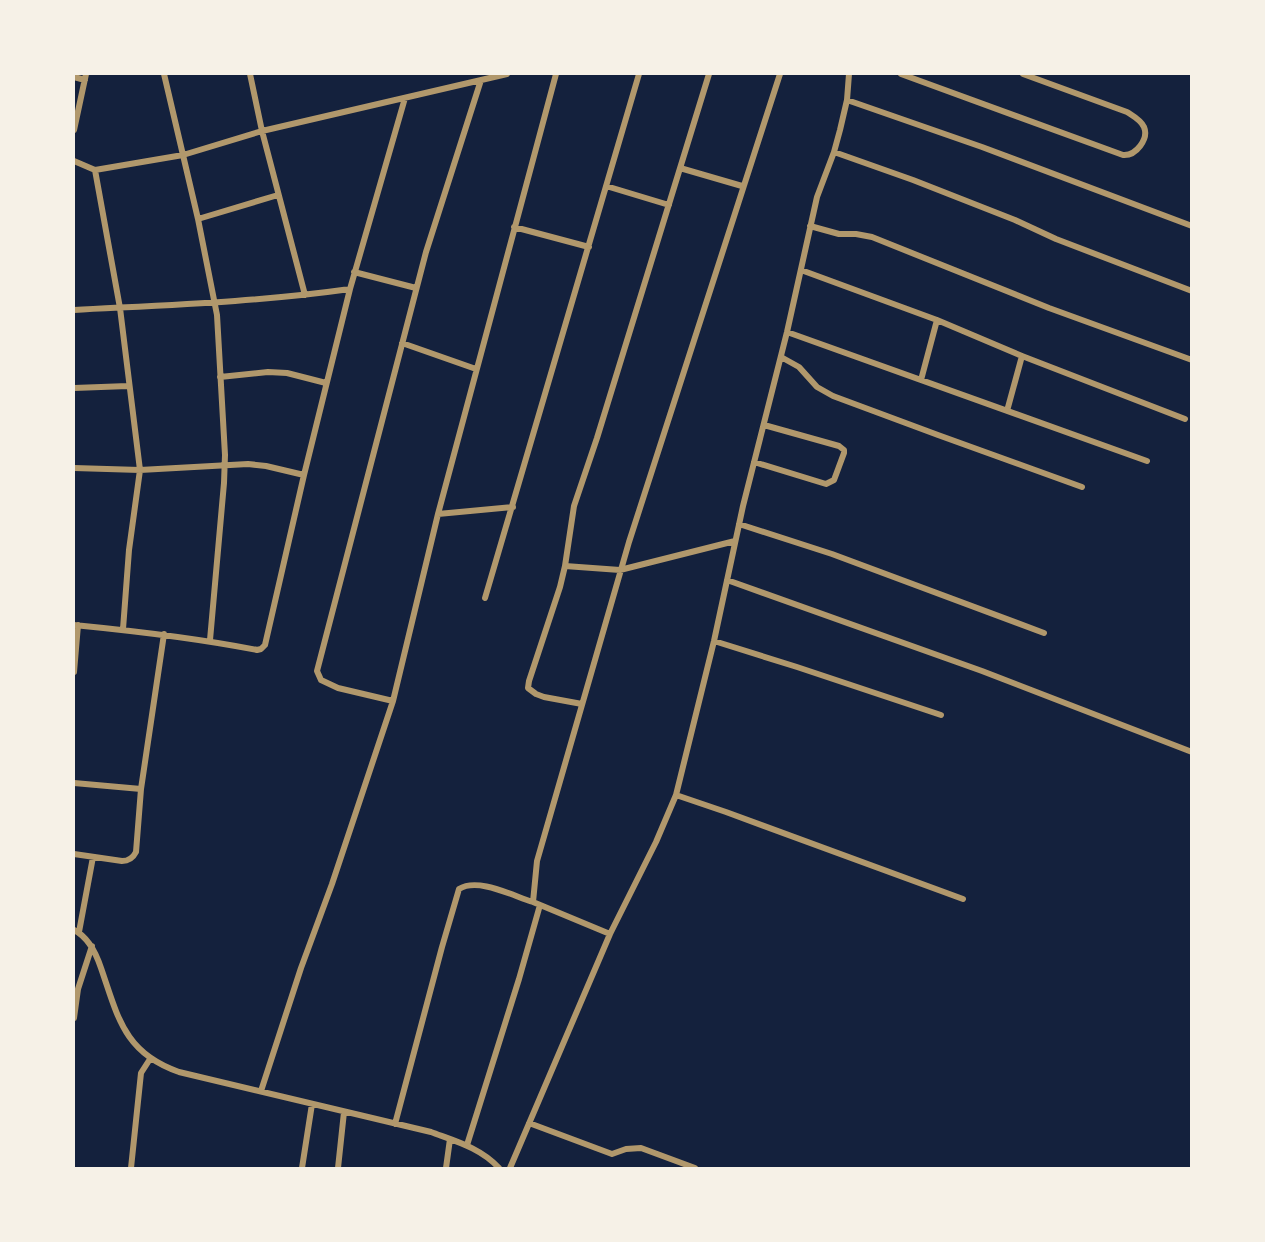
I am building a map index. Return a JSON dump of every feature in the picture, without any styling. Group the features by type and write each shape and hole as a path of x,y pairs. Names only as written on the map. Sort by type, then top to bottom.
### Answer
{"street":[{"path":"164,74 216,302 225,455 210,640"},
{"path":"250,74 262,131 305,295"},
{"path":"74,160 95,170 183,155 262,131 507,74"},
{"path":"261,1091 393,701 438,514 556,74"},
{"path":"485,598 639,74"},
{"path":"582,704 536,694 528,688 529,681 565,566 573,506 597,438 709,74"},
{"path":"467,1145 519,979 537,904 537,861 620,570 780,74"},
{"path":"510,1168 610,934 676,795 817,197 834,152 847,100 849,74"},
{"path":"901,74 1123,155 1137,151 1146,130 1143,124 1127,112 1023,74"},
{"path":"74,77 86,77 74,130"},
{"path":"393,701 338,688 321,680 317,671 416,288 481,80"},
{"path":"74,672 76,625 164,634 261,649 266,642 354,272 405,97"},
{"path":"847,100 982,147 1192,226"},
{"path":"834,152 913,180 1192,291"},
{"path":"680,168 742,186"},
{"path":"95,170 120,308 139,470 123,629"},
{"path":"606,186 668,205"},
{"path":"198,219 278,195"},
{"path":"810,226 839,234 872,237 1049,308 1192,360"},
{"path":"514,227 589,247"},
{"path":"801,270 937,320 1185,419"},
{"path":"354,272 416,288"},
{"path":"74,310 216,302 350,289"},
{"path":"921,380 937,320"},
{"path":"787,332 1147,461"},
{"path":"402,343 476,369"},
{"path":"1007,411 1022,356"},
{"path":"781,357 799,367 817,387 833,396 1083,487"},
{"path":"220,377 268,372 287,373 327,383"},
{"path":"74,388 128,386"},
{"path":"754,462 826,484 834,480 844,453 839,446 764,425"},
{"path":"74,468 139,470 248,464 304,475"},
{"path":"438,514 513,507"},
{"path":"739,524 832,554 1044,634"},
{"path":"565,566 620,570 735,541"},
{"path":"727,580 982,671 1192,752"},
{"path":"74,854 128,861 136,852 141,789 164,634"},
{"path":"714,641 941,715"},
{"path":"74,783 141,789"},
{"path":"676,795 963,899"},
{"path":"93,857 76,931 92,946 120,1022 132,1043 150,1059 179,1072 431,1132 467,1145 482,1153 499,1168"},
{"path":"395,1124 459,889 472,884 486,886 610,934"},
{"path":"74,1018 78,989 92,946"},
{"path":"131,1168 141,1073 150,1059"},
{"path":"302,1168 312,1104"},
{"path":"338,1168 344,1112"},
{"path":"529,1123 612,1154 640,1148 695,1168"},
{"path":"446,1168 450,1139"}]}
